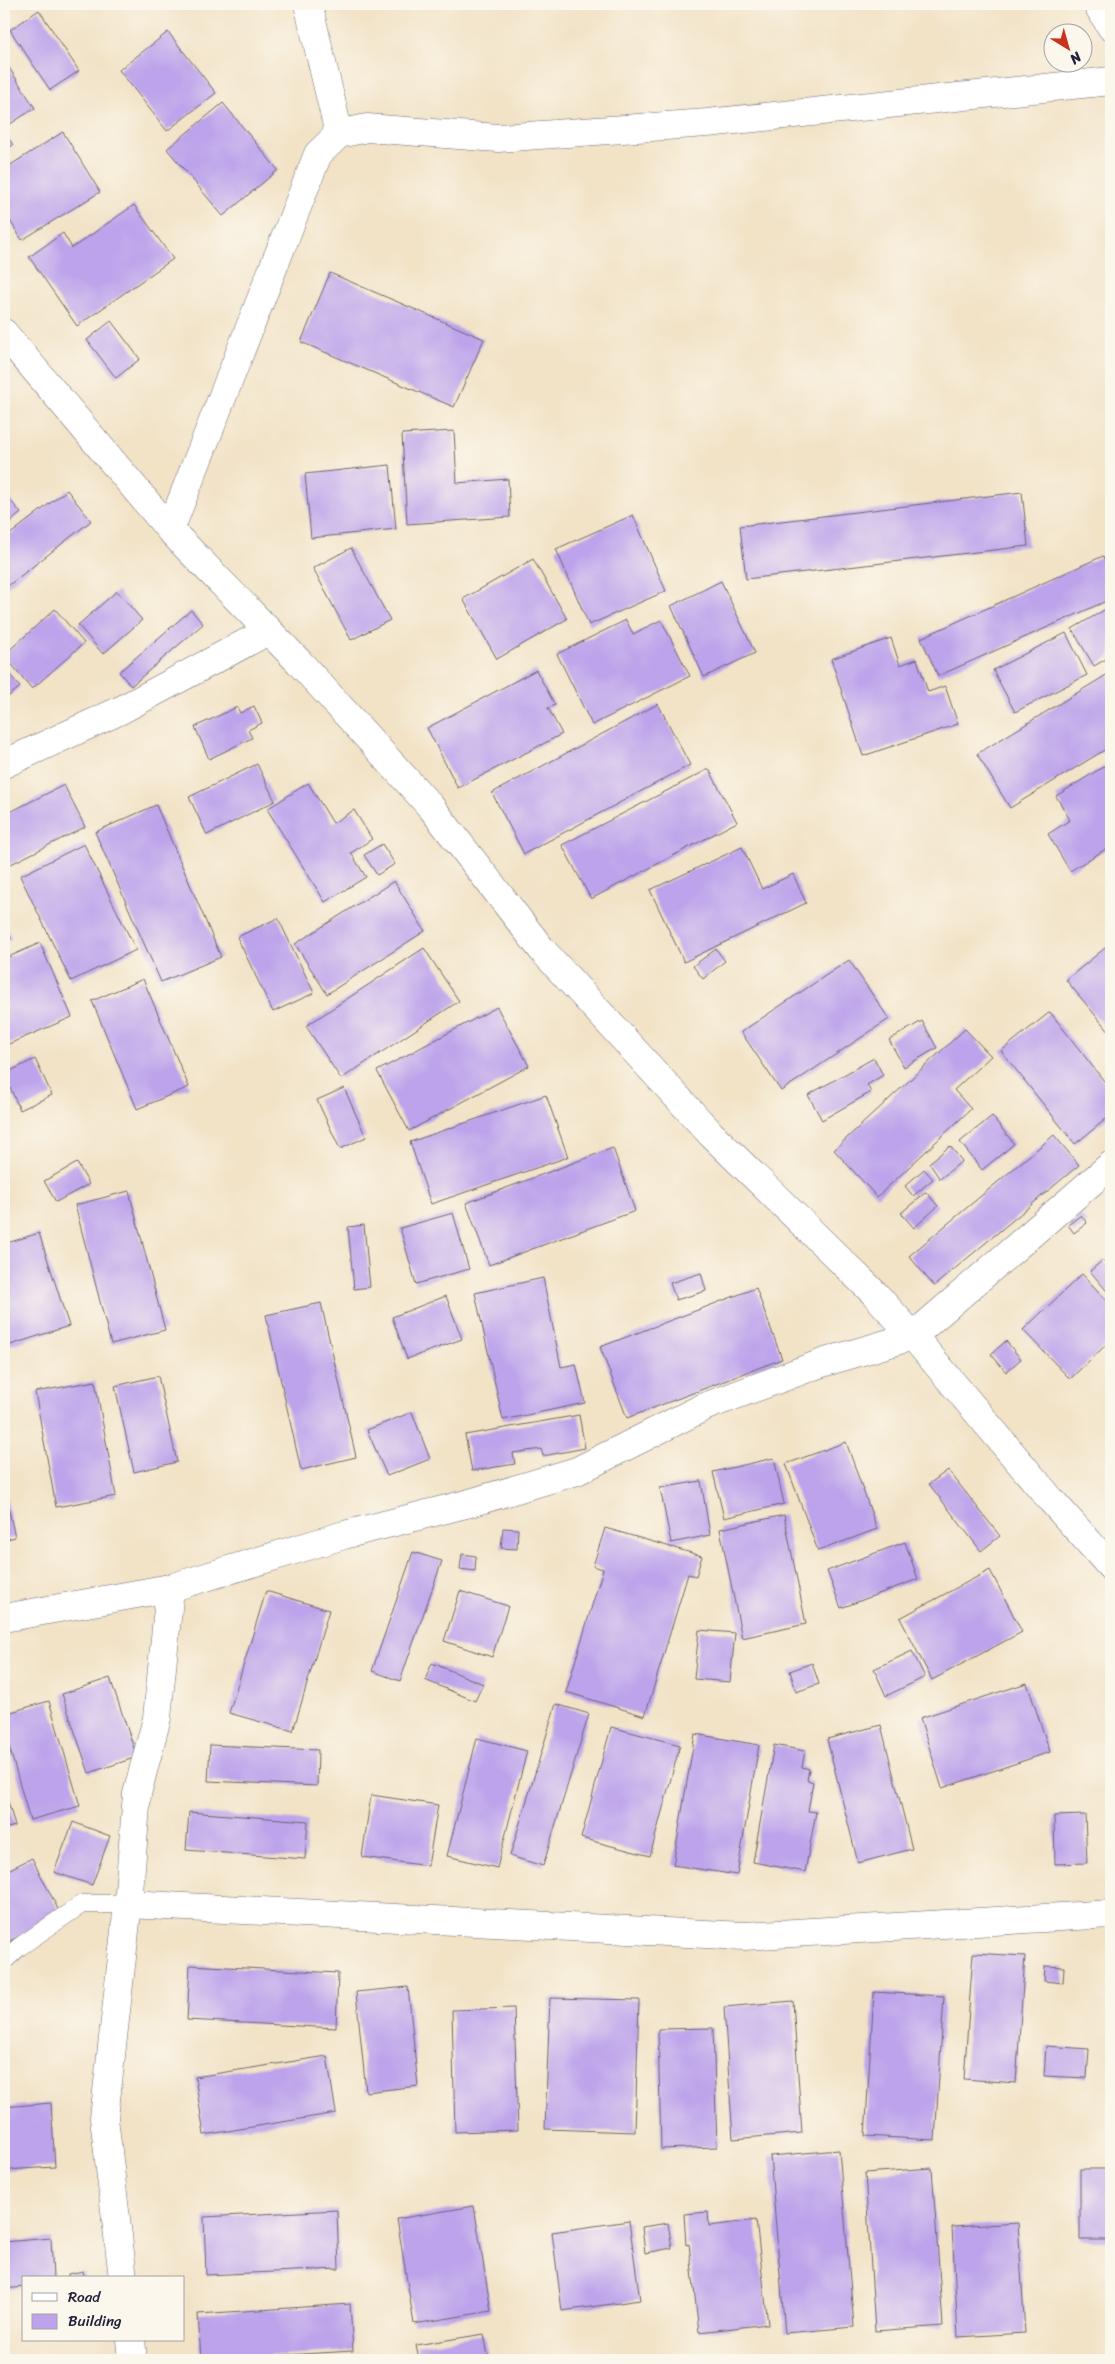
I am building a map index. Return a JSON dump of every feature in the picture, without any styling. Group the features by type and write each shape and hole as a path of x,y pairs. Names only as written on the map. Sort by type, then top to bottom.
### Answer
{"street":[{"path":"308,4 339,134"},
{"path":"1097,4 1111,27"},
{"path":"170,530 318,154 339,134 367,128 508,137 707,122 1111,81"},
{"path":"4,333 170,530 299,662 431,807 550,959 711,1134 874,1293 914,1336 1052,1501 1111,1567"},
{"path":"4,764 121,710 268,630"},
{"path":"4,1618 170,1588 344,1535 470,1503 577,1471 704,1407 822,1364 914,1336 1111,1164"},
{"path":"123,2276 104,2118 128,1904 137,1794 157,1718 170,1588"},
{"path":"128,1904 744,1936 1111,1914"},
{"path":"131,2342 133,2360"}],"lane":[{"path":"4,1961 19,1947 82,1904 128,1904"}],"building":[{"path":"39,10 79,71 50,90 10,30"},
{"path":"168,32 216,93 167,131 119,70"},
{"path":"4,60 35,108 4,128"},
{"path":"223,103 278,170 223,216 167,149"},
{"path":"4,132 13,145 4,151"},
{"path":"63,132 100,192 22,240 4,211 4,169"},
{"path":"134,205 173,259 77,326 29,257 63,233 72,248"},
{"path":"330,273 484,339 454,407 301,342"},
{"path":"111,321 140,359 116,378 87,340"},
{"path":"454,431 457,483 508,479 510,517 407,524 402,434"},
{"path":"390,465 396,529 311,538 305,474"},
{"path":"67,490 91,521 4,589 4,539"},
{"path":"1022,492 1028,546 746,579 740,526"},
{"path":"4,493 21,513 4,527"},
{"path":"633,515 666,591 589,625 556,549"},
{"path":"351,548 390,620 351,640 313,568"},
{"path":"1103,556 1111,574 1111,599 938,676 921,638"},
{"path":"533,559 567,619 497,659 463,599"},
{"path":"721,581 755,653 704,677 671,606"},
{"path":"117,591 142,620 103,654 78,625"},
{"path":"1111,606 1111,656 1094,666 1072,629"},
{"path":"55,609 84,643 32,689 4,655"},
{"path":"191,610 203,624 131,686 119,672"},
{"path":"626,620 633,634 661,620 690,676 592,725 557,654"},
{"path":"1066,633 1087,675 1015,712 993,670"},
{"path":"891,638 900,665 917,659 928,692 945,686 958,724 863,756 831,659"},
{"path":"4,667 20,687 4,700"},
{"path":"536,670 555,705 548,708 562,734 458,788 427,728"},
{"path":"1108,674 1111,678 1111,746 1010,808 977,754"},
{"path":"658,704 690,765 524,854 492,793"},
{"path":"254,706 262,723 248,730 252,738 209,759 195,727 237,707 240,713"},
{"path":"1111,762 1111,846 1070,871 1048,834 1070,820 1056,796"},
{"path":"257,764 275,801 207,835 189,797"},
{"path":"709,769 737,822 591,899 562,845"},
{"path":"308,783 333,823 354,810 372,839 351,853 366,877 325,902 267,809"},
{"path":"64,785 85,827 7,866 4,858 4,815"},
{"path":"156,805 221,957 161,982 95,832"},
{"path":"84,844 136,950 71,981 20,876"},
{"path":"382,844 395,864 377,875 364,855"},
{"path":"742,847 762,889 793,874 806,903 684,962 650,890"},
{"path":"394,881 425,931 327,994 295,944"},
{"path":"278,918 314,993 273,1012 237,937"},
{"path":"4,920 11,939 4,942"},
{"path":"40,943 72,1017 4,1046 4,959"},
{"path":"1111,943 1111,1034 1066,980"},
{"path":"424,948 459,1001 341,1079 306,1026"},
{"path":"716,949 725,961 703,979 693,966"},
{"path":"849,960 889,1019 781,1091 741,1032"},
{"path":"143,979 189,1087 137,1109 92,1001"},
{"path":"497,1007 529,1066 409,1131 377,1071"},
{"path":"1050,1012 1111,1090 1111,1115 1075,1144 1001,1051"},
{"path":"922,1021 937,1048 904,1067 889,1040"},
{"path":"965,1029 991,1056 954,1090 971,1109 877,1197 834,1150"},
{"path":"874,1058 883,1075 867,1085 871,1092 822,1120 808,1095"},
{"path":"35,1059 52,1095 20,1110 4,1074"},
{"path":"344,1088 366,1137 340,1149 317,1100"},
{"path":"546,1095 568,1157 431,1204 410,1142"},
{"path":"992,1116 1014,1144 982,1170 960,1142"},
{"path":"1054,1135 1079,1165 934,1286 909,1256"},
{"path":"950,1146 962,1161 940,1179 929,1163"},
{"path":"613,1148 635,1211 489,1265 466,1203"},
{"path":"77,1163 89,1184 56,1202 44,1181"},
{"path":"924,1169 933,1179 913,1196 905,1186"},
{"path":"129,1191 165,1330 111,1344 75,1205"},
{"path":"926,1192 938,1206 914,1228 901,1213"},
{"path":"453,1213 469,1269 416,1284 400,1228"},
{"path":"1081,1215 1087,1223 1074,1233 1068,1225"},
{"path":"364,1225 370,1287 354,1289 348,1227"},
{"path":"39,1233 69,1326 4,1347 4,1244"},
{"path":"1103,1260 1111,1270 1111,1296 1090,1271"},
{"path":"701,1273 706,1291 676,1300 670,1283"},
{"path":"1082,1274 1111,1305 1111,1340 1070,1379 1023,1330"},
{"path":"543,1278 561,1367 576,1364 585,1403 503,1420 475,1293"},
{"path":"756,1288 782,1359 627,1418 600,1347"},
{"path":"446,1296 462,1339 407,1359 392,1317"},
{"path":"321,1303 356,1457 301,1470 266,1315"},
{"path":"1006,1341 1021,1359 1006,1372 991,1354"},
{"path":"158,1376 177,1462 134,1472 115,1386"},
{"path":"95,1381 116,1496 56,1507 35,1392"},
{"path":"412,1412 430,1459 387,1476 367,1430"},
{"path":"579,1415 585,1448 543,1456 541,1449 513,1453 515,1464 472,1471 465,1435"},
{"path":"846,1442 877,1529 818,1551 786,1464"},
{"path":"774,1458 784,1504 724,1518 713,1472"},
{"path":"948,1470 1000,1536 981,1551 929,1484"},
{"path":"701,1481 710,1535 671,1543 660,1488"},
{"path":"4,1489 15,1537 4,1540"},
{"path":"784,1515 806,1624 742,1638 720,1529"},
{"path":"503,1528 518,1529 517,1549 501,1548"},
{"path":"605,1528 702,1556 696,1576 688,1574 645,1716 566,1692 603,1569 593,1566"},
{"path":"905,1542 918,1579 841,1608 827,1571"},
{"path":"413,1552 442,1561 400,1681 372,1671"},
{"path":"462,1554 476,1556 475,1571 460,1569"},
{"path":"990,1570 1022,1632 932,1680 900,1618"},
{"path":"266,1591 329,1610 293,1731 229,1713"},
{"path":"460,1591 508,1606 492,1657 444,1641"},
{"path":"699,1630 735,1633 730,1682 694,1679"},
{"path":"912,1651 925,1677 886,1696 874,1669"},
{"path":"432,1663 483,1684 475,1701 425,1680"},
{"path":"812,1663 819,1684 796,1692 790,1671"},
{"path":"110,1678 137,1757 89,1773 62,1694"},
{"path":"1027,1683 1050,1752 942,1788 920,1718"},
{"path":"49,1701 80,1806 30,1820 4,1729 4,1714"},
{"path":"556,1704 589,1714 543,1866 510,1856"},
{"path":"881,1725 912,1849 858,1863 827,1739"},
{"path":"611,1727 680,1745 650,1856 581,1838"},
{"path":"695,1734 759,1745 737,1875 673,1865"},
{"path":"477,1738 527,1751 497,1868 447,1856"},
{"path":"210,1745 318,1750 317,1786 208,1781"},
{"path":"774,1745 805,1751 802,1767 809,1769 807,1780 813,1782 808,1811 816,1812 805,1872 753,1862"},
{"path":"4,1787 15,1826 4,1829"},
{"path":"371,1795 438,1805 428,1866 362,1857"},
{"path":"189,1812 308,1821 305,1859 186,1850"},
{"path":"1085,1815 1087,1863 1055,1864 1054,1816"},
{"path":"73,1822 110,1836 92,1885 54,1872"},
{"path":"32,1858 61,1915 4,1944 4,1872"},
{"path":"973,1953 1025,1956 1016,2083 964,2079"},
{"path":"190,1965 338,1973 336,2028 187,2020"},
{"path":"1045,1966 1064,1967 1063,1983 1044,1981"},
{"path":"408,1987 418,2086 366,2092 356,1992"},
{"path":"874,1992 944,1996 935,2140 865,2136"},
{"path":"550,1998 639,2000 635,2132 545,2129"},
{"path":"793,2001 802,2133 733,2139 724,2007"},
{"path":"514,2008 518,2130 455,2132 452,2010"},
{"path":"713,2028 717,2147 661,2149 658,2029"},
{"path":"1046,2046 1089,2049 1087,2078 1044,2076"},
{"path":"327,2056 336,2113 204,2135 195,2077"},
{"path":"51,2103 55,2167 4,2170 4,2107"},
{"path":"839,2150 854,2327 785,2333 770,2156"},
{"path":"932,2168 943,2326 875,2331 865,2173"},
{"path":"1080,2169 1111,2169 1111,2240 1080,2240"},
{"path":"474,2206 491,2311 414,2324 397,2219"},
{"path":"337,2210 339,2269 206,2275 204,2217"},
{"path":"708,2212 709,2226 756,2220 768,2324 699,2332 689,2244 686,2245 684,2214"},
{"path":"629,2221 640,2300 562,2311 552,2232"},
{"path":"668,2223 672,2248 645,2253 642,2227"},
{"path":"1018,2223 1025,2333 958,2337 952,2227"},
{"path":"51,2238 53,2276 22,2276 22,2287 4,2289 4,2242"},
{"path":"83,2271 84,2276 68,2276 68,2274"},
{"path":"350,2304 353,2351 201,2360 198,2314"},
{"path":"484,2334 488,2356 458,2360 419,2360 416,2345"}]}
